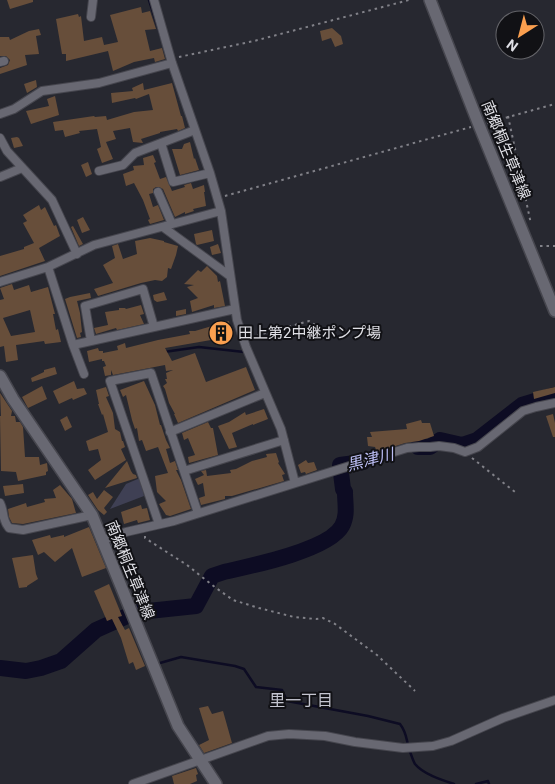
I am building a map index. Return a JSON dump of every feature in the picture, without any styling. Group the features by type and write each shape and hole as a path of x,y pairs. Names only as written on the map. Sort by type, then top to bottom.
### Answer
{"main road":[{"name":"南郷桐生草津線","path":"430,0 555,311"},
{"name":"南郷桐生草津線","path":"0,376 92,515 178,726 216,784"}],"street":[{"path":"91,17 93,0"},
{"path":"154,0 171,61 210,173 221,211 237,320 281,429 295,483"},
{"path":"0,114 14,109 42,91 99,83 171,61"},
{"path":"99,171 123,165 135,153 195,130"},
{"path":"0,138 7,151 52,200 77,254"},
{"path":"161,143 173,182 210,173"},
{"path":"0,177 22,168"},
{"path":"158,192 172,224"},
{"path":"0,282 48,267 94,245 221,211"},
{"path":"163,227 230,276"},
{"path":"48,267 84,374"},
{"path":"91,341 85,306 143,289 154,327"},
{"path":"73,345 235,309"},
{"path":"159,524 110,381 151,373 198,513"},
{"path":"170,432 265,393"},
{"path":"102,540 198,513 407,448 439,446 465,452 478,447 523,411 555,403"},
{"path":"184,471 284,440"},
{"path":"0,503 3,521 9,528 23,530 92,515"},
{"path":"133,784 268,736 288,734 324,736 402,748 433,746 451,741 503,718 555,700"}],"path":[{"path":"171,61 409,0"},
{"path":"217,198 555,104"},
{"path":"508,116 532,231"},
{"path":"530,249 537,246 555,246"},
{"path":"244,340 310,321 317,330"},
{"path":"465,452 515,492 514,495"},
{"path":"144,529 145,538 187,565 233,600 294,617 323,618 335,624 377,655 415,691"}],"shaded area":[{"path":"140,478 144,496 110,509 126,484"}],"building":[{"path":"7,0 33,0 33,2 10,9"},
{"path":"141,7 142,13 150,11 156,29 145,30 150,51 162,48 165,59 155,62 154,58 134,62 113,71 108,51 66,61 66,54 62,54 56,19 78,14 79,17 81,16 84,41 102,37 104,45 118,42 110,15"},
{"path":"332,28 341,36 343,44 335,47 331,38 322,41 320,31"},
{"path":"39,29 41,35 36,36 39,54 25,55 27,65 0,74 0,68 8,65 10,60 6,56 0,56 0,37 9,37 10,40 29,31"},
{"path":"36,80 37,87 27,93 24,84"},
{"path":"143,83 144,90 172,83 185,128 178,131 177,129 160,132 141,139 143,143 133,142 130,128 113,131 116,139 106,142 113,159 102,163 97,149 101,147 97,129 79,131 80,133 65,137 63,130 55,131 53,122 94,116 106,116 107,120 134,112 153,110 149,94 136,99 112,103 111,93 133,91 132,88"},
{"path":"55,96 59,115 31,124 26,111 49,106 47,99"},
{"path":"17,137 23,146 14,148 11,138"},
{"path":"190,142 199,170 180,175 172,149 182,149 184,144"},
{"path":"153,155 160,179 166,177 172,191 191,183 193,189 204,185 206,206 193,209 194,211 185,214 185,212 175,217 163,189 156,187 153,189 153,193 149,194 153,207 158,205 164,220 150,224 143,200 134,183 126,186 123,174 134,170 133,166 144,165 143,158"},
{"path":"88,162 92,174 86,177 81,165"},
{"path":"39,205 41,210 45,207 54,226 56,225 60,236 39,248 45,261 0,276 0,256 24,249 24,247 34,243 23,223 27,221 23,215"},
{"path":"83,217 90,230 82,233 77,220"},
{"path":"73,226 83,244 79,246 71,227"},
{"path":"212,230 214,241 196,244 194,234"},
{"path":"150,238 178,246 171,269 168,268 167,277 162,281 155,280 141,283 98,296 94,289 113,283 103,265 115,258 112,246 118,244 123,259 137,254 135,241"},
{"path":"218,244 221,253 212,255 210,247"},
{"path":"207,266 217,276 218,282 220,281 225,306 214,308 214,305 192,312 190,301 198,298 187,287 194,285 184,284 198,270 201,272"},
{"path":"12,284 14,290 29,285 31,292 48,287 55,314 53,314 56,330 58,329 61,342 45,344 44,341 16,345 18,360 6,362 4,346 0,347 0,300 4,299 0,288","holes":["30,310 35,332 11,336 3,318"]},
{"path":"164,292 167,300 157,302 154,300 153,295"},
{"path":"90,293 91,298 77,301 82,332 80,333 81,337 77,338 65,299"},
{"path":"141,305 144,314 140,315 144,324 117,330 116,328 96,334 94,328 108,325 105,312"},
{"path":"186,309 186,314 176,316 176,311"},
{"path":"229,321 232,339 223,342 222,340 211,340 165,348 172,361 195,353 206,382 246,367 255,390 178,423 163,386 167,383 165,379 167,379 166,373 173,370 166,371 165,365 113,375 111,370 111,375 105,376 103,367 106,366 102,359 89,362 87,351 98,348 103,353 118,350 117,346 125,343 126,348 190,334 189,331"},
{"path":"55,367 57,374 32,382 31,378 44,372 44,370"},
{"path":"74,381 77,389 84,388 87,394 59,404 53,391"},
{"path":"144,381 155,405 160,425 170,448 166,449 170,463 175,461 178,470 176,470 191,509 170,516 166,515 159,504 166,501 157,492 155,476 168,473 158,447 146,451 142,440 139,441 137,428 135,429 126,395 123,397 120,390"},
{"path":"42,386 47,399 28,408 22,397"},
{"path":"106,387 109,396 106,397 113,413 115,429 120,432 125,447 121,449 126,460 95,480 88,470 101,460 98,449 89,451 86,441 108,432 98,404 96,390"},
{"path":"555,387 555,393 534,399 533,392"},
{"path":"0,393 12,411 11,416 15,416 16,422 20,422 23,427 25,457 39,457 40,465 47,463 48,471 46,475 18,481 16,472 1,471"},
{"path":"264,409 268,419 232,433 237,447 229,449 218,426 229,422 245,412 246,415"},
{"path":"553,414 555,437 553,437 546,416"},
{"path":"67,416 72,427 65,431 60,420"},
{"path":"421,420 422,423 430,423 434,436 377,452 375,447 368,446 367,437 372,437 370,432 407,429 406,424"},
{"path":"208,422 211,428 213,428 218,455 189,463 188,457 195,455 188,438 184,440 182,433"},
{"path":"276,453 278,463 285,474 282,475 284,481 232,496 225,496 225,499 201,505 199,498 205,496 203,483 198,485 195,479 204,475 201,471 206,470 207,476 231,473 230,470 267,457 266,454"},
{"path":"306,460 308,463 314,462 317,470 306,474 305,472 301,473 298,465"},
{"path":"127,461 131,471 137,478 105,488"},
{"path":"23,484 24,493 5,496 3,486"},
{"path":"60,485 72,499 76,513 23,524 12,523 8,509 26,503 27,507 45,502 44,499 56,498 53,490"},
{"path":"104,490 113,497 104,508 107,512 104,515 98,510 88,495 93,492 97,499"},
{"path":"141,505 142,509 147,508 150,520 138,523 137,520 124,524 121,512"},
{"path":"89,527 106,568 82,577 72,548 55,562 44,552 38,555 32,540 50,535 51,538 64,535 64,537"},
{"path":"33,555 38,579 27,587 19,588 12,558"},
{"path":"109,584 122,616 118,617 125,630 129,628 145,666 136,670 133,662 129,664 121,638 112,619 107,621 94,591"},
{"path":"208,706 212,714 223,711 232,743 204,753 199,745 209,740 199,708"},
{"path":"196,768 198,774 196,775 197,781 190,784 174,784 172,776"}],"waterway":[{"path":"149,0 161,37"},
{"path":"164,352 199,347 244,352"},
{"name":"黒津川","path":"418,447 430,447 440,440 462,445 477,440 522,405 555,395"},
{"name":"黒津川","path":"139,612 196,606 212,576 306,550 334,535 342,526 346,514 345,492 340,465 363,462"},
{"name":"黒津川","path":"0,668 26,671 61,661 96,630 125,617"},
{"path":"160,663 181,657 235,666 244,669 256,687 282,690 287,701 400,724 418,768 438,779 454,784"},
{"path":"476,784 488,781 489,784"}],"place":[{"name":"田上第2中継ポンプ場","path":"221,333"}],"district":[{"name":"里一丁目","path":"301,700"}]}
